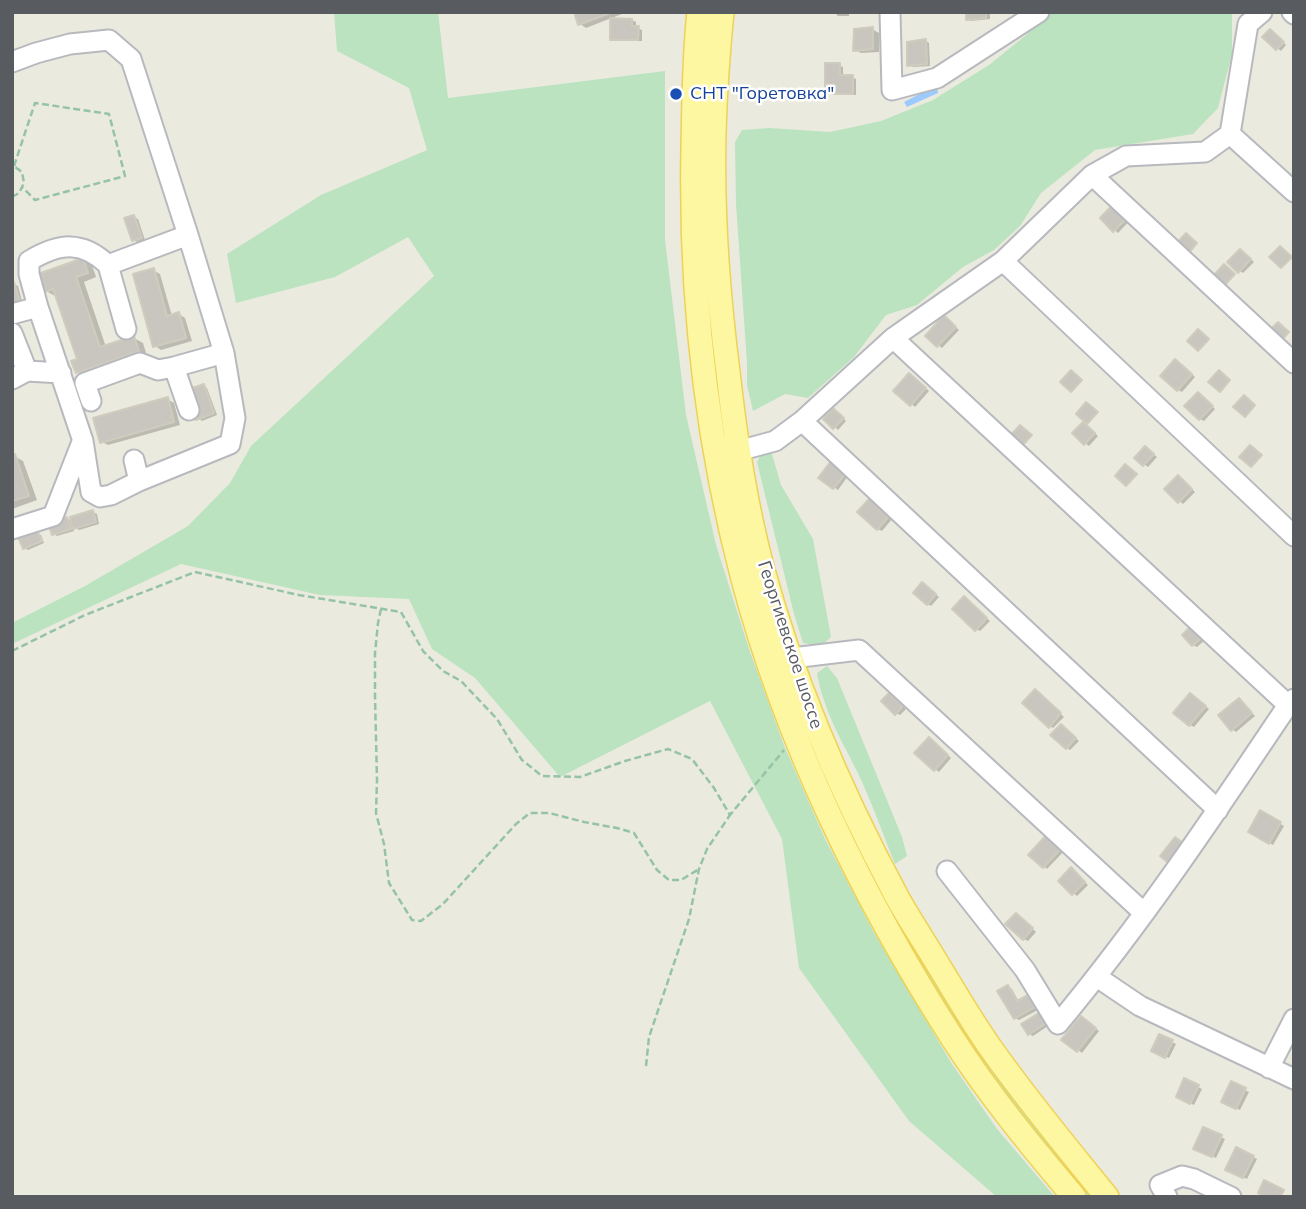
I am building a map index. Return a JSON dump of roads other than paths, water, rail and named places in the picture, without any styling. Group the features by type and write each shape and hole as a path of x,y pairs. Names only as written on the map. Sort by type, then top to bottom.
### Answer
{"main road":[{"name":"Георгиевское шоссе","path":"699,12 694,78 692,189 696,298 706,397 723,495 759,633 800,745 845,848 912,972 946,1028 1006,1114 1074,1197"},
{"name":"Георгиевское шоссе","path":"722,12 714,185 725,349 738,451 761,562 792,658 823,743 898,899 991,1048 1024,1094 1107,1197"}],"street":[{"path":"890,12 892,90 937,78 999,37 1014,21 1039,12"},
{"path":"738,451 775,441 802,421 893,338 1003,261 1092,175 1126,156 1205,152 1230,134 1248,24 1262,12"},
{"path":"12,62 70,44 109,40 131,59 224,353 235,418 230,444 111,495 100,497 91,492 83,441 38,307 29,274 29,261 41,254 69,246 98,256 108,265 126,329"},
{"path":"1230,134 1294,192"},
{"path":"1092,175 1294,363"},
{"path":"108,265 188,235"},
{"path":"1003,261 1294,536"},
{"path":"12,314 38,307"},
{"path":"12,333 19,375 61,373"},
{"path":"893,338 1291,702 1144,913 1058,1024 1025,970 947,871"},
{"path":"91,401 85,383 140,363 158,370 224,353"},
{"path":"174,367 189,410"},
{"path":"802,421 1218,810"},
{"path":"12,529 53,516 83,441"},
{"path":"134,460 139,481"},
{"path":"792,658 859,649 1144,913"},
{"path":"1097,976 1140,1006 1294,1079"},
{"path":"1269,1068 1294,1019"},
{"path":"1167,1197 1160,1185 1182,1176 1231,1197"}],"water":[{"path":"937,85 938,93 907,107 904,102"}],"place":[{"name":"СНТ \"Горетовка\"","path":"676,94"}]}
